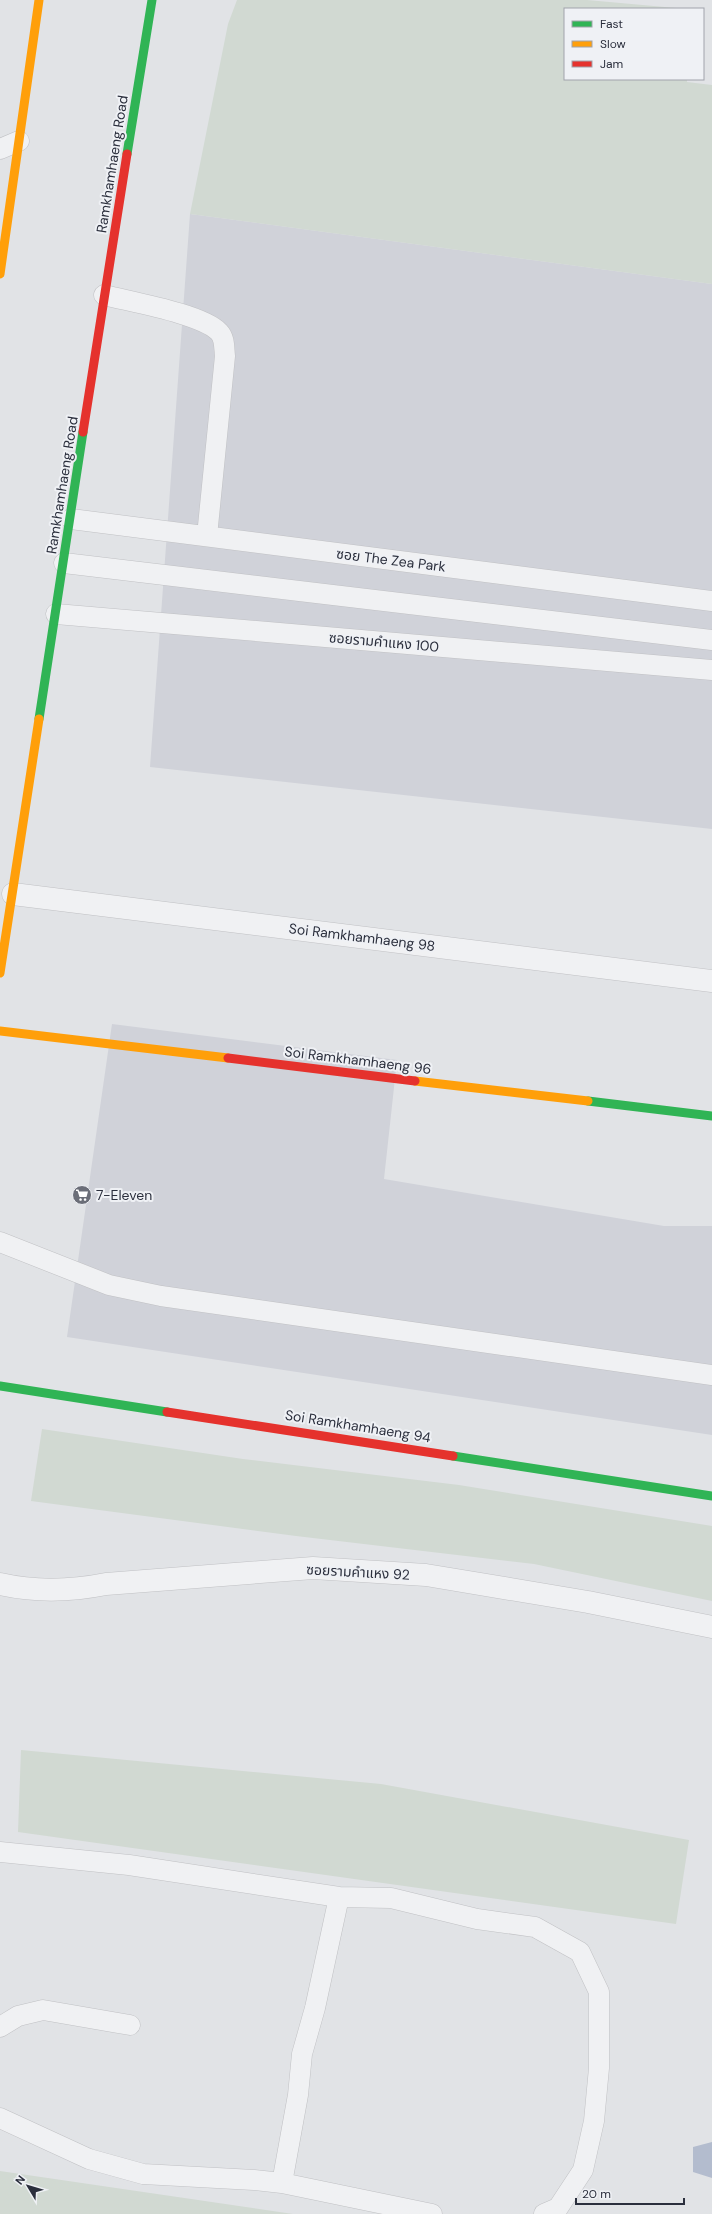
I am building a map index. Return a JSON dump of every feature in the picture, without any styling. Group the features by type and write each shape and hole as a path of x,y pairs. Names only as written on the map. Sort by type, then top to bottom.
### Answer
{"street":[{"path":"0,274 38,0"},
{"name":"Ramkhamhaeng Road","path":"0,974 71,519 104,295 152,0"},
{"name":"Soi Ramkhamhaeng 98","path":"13,894 712,981"},
{"name":"Soi Ramkhamhaeng 96","path":"0,1031 712,1116"},
{"name":"Soi Ramkhamhaeng 94","path":"0,1386 712,1496"},
{"name":"ซอยรามคําแหง 92","path":"0,1584 20,1589 78,1590 106,1584 312,1568 426,1575 588,1602 712,1627"}],"lane":[{"path":"0,148 19,142"},
{"path":"104,295 198,319 220,333 224,340 225,356 207,536"},
{"name":"ซอย The Zea Park","path":"71,519 712,601"},
{"path":"64,563 712,640"},
{"name":"ซอยรามคำแหง 100","path":"56,614 712,670"},
{"path":"0,1242 109,1285 161,1296 712,1375"},
{"path":"0,1852 128,1865 338,1897 391,1898 477,1919 535,1927 580,1952 598,1992 599,2068 594,2122 583,2170 558,2208 544,2214"},
{"path":"282,2184 298,2095 302,2054 315,2008 338,1897"},
{"path":"0,2027 18,2016 43,2010 130,2025"},
{"path":"0,2118 89,2160 143,2174 254,2180 282,2184 432,2214"}],"shaded area":[{"path":"237,0 587,0 676,8 564,8 564,80 687,80 687,82 712,85 712,284 190,214 228,24"},
{"path":"190,214 712,284 712,829 150,767"},
{"path":"112,1024 397,1060 384,1179 664,1226 712,1226 712,1435 67,1337"},
{"path":"42,1429 243,1459 459,1485 712,1526 712,1601 534,1564 296,1536 31,1501"},
{"path":"21,1750 381,1784 689,1840 676,1924 18,1832"},
{"path":"0,2171 293,2214 0,2214"}],"water":[{"path":"712,2142 712,2178 693,2172 693,2147"}],"traffic: fast":[{"path":"127,154 152,0"},
{"path":"39,719 83,432"},
{"path":"588,1101 712,1116"},
{"path":"0,1386 167,1412"},
{"path":"453,1456 712,1496"}],"traffic: slow":[{"path":"0,274 39,0"},
{"path":"0,973 39,719"},
{"path":"0,1031 228,1058"},
{"path":"415,1081 588,1101"}],"traffic: jam":[{"path":"83,432 127,154"},
{"path":"228,1058 415,1081"},
{"path":"167,1412 453,1456"}],"place":[{"name":"7-Eleven","path":"82,1195"}]}
